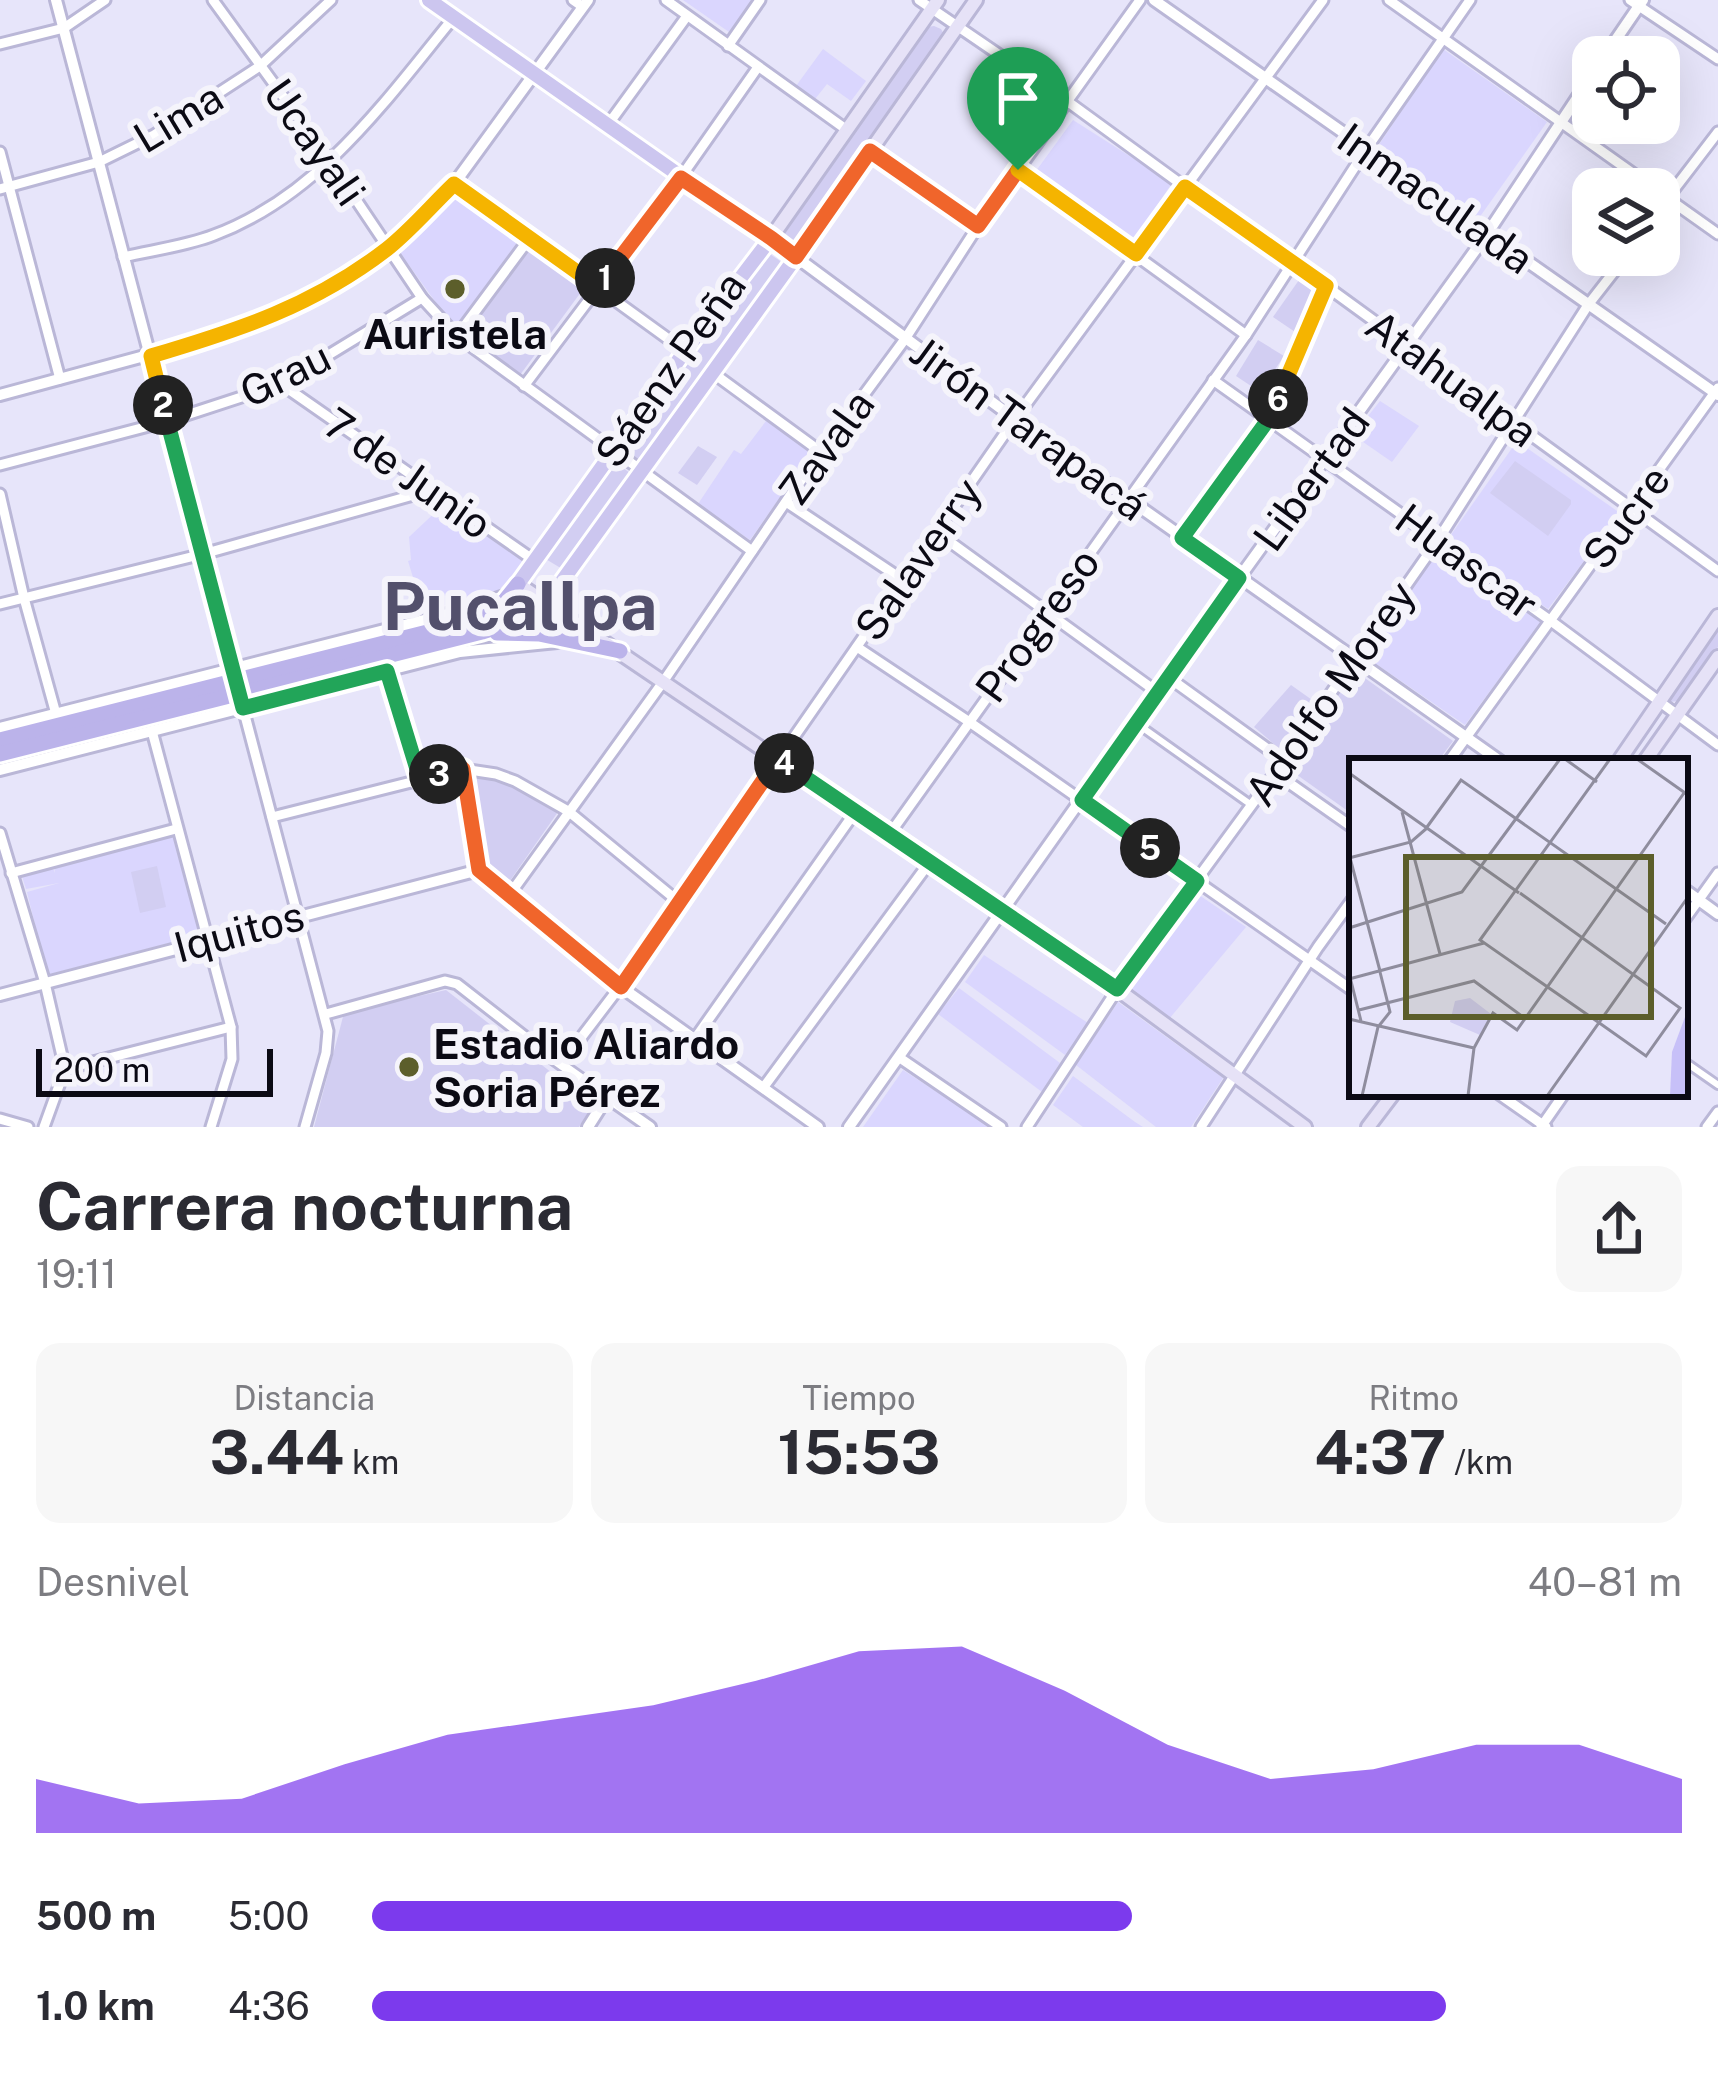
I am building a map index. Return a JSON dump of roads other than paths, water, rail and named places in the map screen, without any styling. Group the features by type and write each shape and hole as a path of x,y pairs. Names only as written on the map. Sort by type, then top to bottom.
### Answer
{"highway":[{"name":"Sáenz Peña","path":"238,686 475,620 498,609 514,589"},
{"name":"Sáenz Peña","path":"482,632 520,620 547,602"},
{"path":"0,740 482,632 539,634 620,651"},
{"path":"0,754 238,686"}],"main road":[{"path":"429,0 796,257"},
{"name":"Sáenz Peña","path":"547,602 976,0"},
{"name":"Sáenz Peña","path":"514,589 935,4"},
{"path":"514,589 547,602 1117,989 1305,1127"},
{"path":"1621,758 1718,616"},
{"path":"1647,758 1718,657"},
{"path":"1368,1127 1391,1097"}],"street":[{"path":"56,0 326,1014 329,1040 305,1127"},
{"path":"0,44 64,28 105,0"},
{"name":"Ucayali","path":"214,0 422,298 457,336 752,551"},
{"name":"Lima","path":"4,188 99,162 154,135 260,66 331,0"},
{"path":"666,0 847,130"},
{"path":"728,46 760,0"},
{"name":"Atahualpa","path":"919,0 935,4 957,26 1292,261 1718,571"},
{"name":"Zavala","path":"510,894 1140,0"},
{"name":"Inmaculada","path":"1154,0 1717,392"},
{"name":"Salaverry","path":"561,1064 621,987 1015,419 1323,0"},
{"path":"1389,0 1625,168"},
{"name":"Progreso","path":"889,835 1246,335 1366,148 1470,0"},
{"path":"0,395 237,331 308,301 388,248 454,184 581,2"},
{"path":"1617,36 1637,2 1718,59"},
{"path":"607,126 686,16"},
{"path":"123,257 212,236 262,214 362,130 454,17"},
{"path":"524,386 758,67"},
{"name":"Libertad","path":"849,1127 1408,345 1572,105"},
{"path":"1680,172 1718,132"},
{"path":"870,151 978,226"},
{"path":"0,152 4,188 60,379"},
{"path":"1018,170 1246,335"},
{"path":"454,184 685,351"},
{"path":"1680,207 1718,234"},
{"path":"457,336 530,239"},
{"name":"Jirón Tarapacá","path":"796,257 1015,419 1496,758"},
{"name":"Adolfo Morey","path":"1027,1127 1117,989 1438,540 1611,276"},
{"path":"1182,538 1268,420 1326,286"},
{"name":"Grau","path":"0,465 168,421 281,384 422,298"},
{"path":"713,373 821,452"},
{"name":"Huascar","path":"1213,380 1718,745"},
{"name":"7 de Junio","path":"281,384 535,560"},
{"name":"Sucre","path":"1451,758 1717,392"},
{"path":"0,604 431,490"},
{"path":"0,494 56,714"},
{"path":"786,502 903,580"},
{"path":"935,532 1157,692"},
{"path":"0,770 152,731 238,686 514,589"},
{"path":"0,728 56,714 238,686 387,671 460,652 570,640"},
{"path":"857,647 1349,988"},
{"path":"387,671 420,779"},
{"path":"1168,677 1283,760"},
{"path":"1136,723 1251,805"},
{"path":"152,731 231,1027 232,1059 212,1127"},
{"path":"272,817 463,769 514,781 568,811 680,903"},
{"path":"463,769 479,870 621,987 818,1127"},
{"path":"1275,773 1349,825"},
{"path":"694,1040 855,812"},
{"path":"11,873 176,829"},
{"path":"0,833 45,983 64,1069 44,1127"},
{"path":"763,1088 929,863"},
{"name":"Iquitos","path":"0,995 479,870"},
{"path":"1688,915 1718,873"},
{"path":"1688,892 1718,914"},
{"path":"1201,1127 1349,904"},
{"path":"326,1014 445,981 458,984 650,1127"},
{"path":"64,1069 231,1027"},
{"path":"900,1058 1000,1127"},
{"path":"1688,1064 1718,1085"},
{"path":"588,1127 607,1097"},
{"path":"1503,1097 1543,1126 1562,1097"},
{"path":"1707,1127 1718,1112"},
{"path":"0,1119 24,1127"}],"place":[{"name":"Auristela","path":"455,289"},
{"name":"Estadio Aliardo Soria Pérez","path":"409,1067"}],"district":[{"name":"Pucallpa","path":"520,606"}]}
